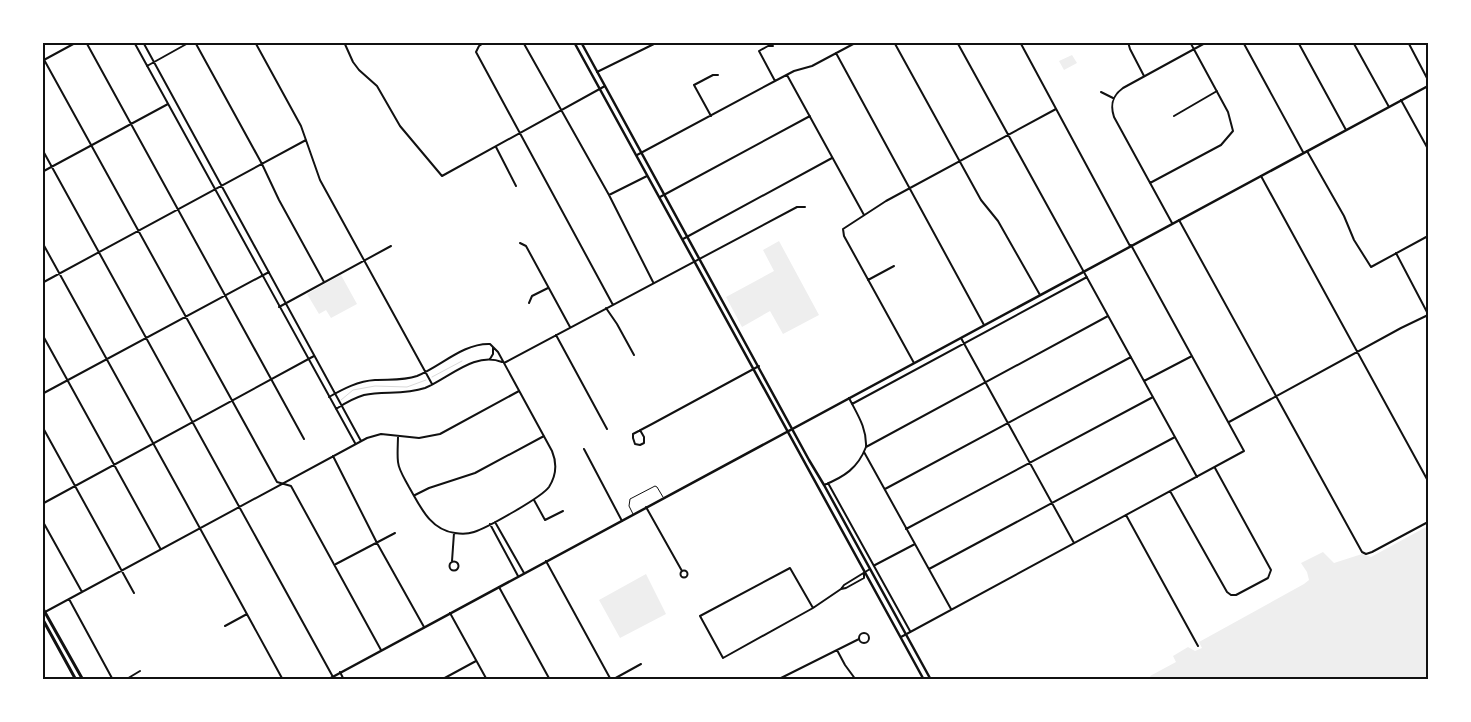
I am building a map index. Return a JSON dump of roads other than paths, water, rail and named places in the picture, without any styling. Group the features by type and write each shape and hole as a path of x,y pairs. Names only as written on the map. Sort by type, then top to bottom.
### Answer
{"main road":[{"path":"574,42 924,680"},
{"path":"581,42 931,680"},
{"path":"327,680 1428,86"},
{"path":"42,607 83,680"},
{"path":"42,618 76,680"}],"street":[{"path":"44,60 77,42"},
{"path":"86,42 304,439"},
{"path":"134,42 355,444"},
{"path":"143,42 361,441"},
{"path":"147,66 190,42"},
{"path":"195,42 324,282"},
{"path":"255,42 301,126 316,173 432,384"},
{"path":"344,42 356,66 376,86 400,126 442,176 605,86"},
{"path":"485,42 478,46 476,52 613,305"},
{"path":"523,42 609,196 654,283"},
{"path":"597,72 658,42"},
{"path":"636,156 775,80 812,66 857,42"},
{"path":"894,42 980,200 998,221 1040,295"},
{"path":"957,42 1007,136 1042,193 1197,477"},
{"path":"900,637 1244,451 1020,42"},
{"path":"1128,42 1144,76"},
{"path":"1150,183 1221,145 1233,131 1230,116 1190,42"},
{"path":"1172,223 1114,117 1112,108 1114,98 1122,88 1207,42"},
{"path":"1243,42 1304,153"},
{"path":"1298,42 1346,130"},
{"path":"1353,42 1389,107"},
{"path":"1408,42 1428,80"},
{"path":"773,46 768,46 759,51 775,80"},
{"path":"836,53 984,326"},
{"path":"42,56 277,482 291,486 382,650"},
{"path":"787,74 864,216"},
{"path":"710,116 694,85 713,75 718,75"},
{"path":"1101,92 1114,98"},
{"path":"1174,116 1217,92"},
{"path":"1402,100 1428,149"},
{"path":"42,172 168,104"},
{"path":"914,363 842,231 845,226 886,201 1056,109"},
{"path":"659,198 810,116"},
{"path":"42,283 306,140"},
{"path":"496,147 516,186"},
{"path":"42,149 333,677"},
{"path":"1307,151 1344,216 1354,240 1371,267 1428,236"},
{"path":"682,240 832,158"},
{"path":"609,196 647,176"},
{"path":"1261,176 1428,481"},
{"path":"335,409 363,396 407,393 432,384 474,362 490,359 503,363 797,207 805,207"},
{"path":"1179,220 1362,552 1366,554 1372,552 1428,522"},
{"path":"42,242 283,680"},
{"path":"520,244 526,246 570,327"},
{"path":"279,307 391,246"},
{"path":"1229,422 1428,315 1396,253"},
{"path":"868,280 894,266"},
{"path":"42,394 268,272"},
{"path":"852,404 1088,277"},
{"path":"528,302 532,296 549,288"},
{"path":"606,308 618,324 634,355"},
{"path":"866,448 1108,316"},
{"path":"42,334 161,549"},
{"path":"556,335 607,428"},
{"path":"961,338 1074,543"},
{"path":"329,397 361,382 407,378 426,372 476,345 485,344 493,346 554,455 555,471 547,489 534,500 495,522 470,533 454,533 439,528 430,520 414,496 398,464 398,436"},
{"path":"490,359 493,354 493,346"},
{"path":"42,504 314,356"},
{"path":"1144,381 1192,356"},
{"path":"885,489 1131,357"},
{"path":"640,430 644,437 644,443 640,445 635,444 632,438 633,434 640,430 753,369 759,366"},
{"path":"44,612 361,441 381,434 420,438 440,434 519,391"},
{"path":"906,529 1153,396"},
{"path":"824,485 856,466 866,448 865,431 848,398"},
{"path":"42,426 134,593"},
{"path":"414,496 429,488 475,473 544,436"},
{"path":"929,569 1175,437"},
{"path":"584,449 622,520"},
{"path":"864,452 951,609"},
{"path":"333,456 377,543 424,627"},
{"path":"1170,491 1227,592 1231,595 1236,595 1268,578 1271,573 1215,468"},
{"path":"828,483 910,631"},
{"path":"534,500 545,520 563,511"},
{"path":"646,507 682,571"},
{"path":"1126,516 1198,646"},
{"path":"42,520 82,592"},
{"path":"495,522 524,573"},
{"path":"490,524 518,576"},
{"path":"335,565 395,533"},
{"path":"452,562 454,533"},
{"path":"874,566 915,544"},
{"path":"546,561 612,680 641,664"},
{"path":"813,608 790,568 700,616 723,658 813,608 841,589 864,578 865,572 870,569"},
{"path":"498,587 550,680"},
{"path":"69,599 113,680"},
{"path":"450,613 487,680"},
{"path":"225,626 247,614"},
{"path":"777,680 859,639 860,635 864,633 869,638 868,642 864,644 859,639"},
{"path":"836,649 845,666 856,680"},
{"path":"441,680 476,661"},
{"path":"125,680 140,671"},
{"path":"340,672 344,680"}],"lane":[{"path":"633,514 628,506 629,500 652,487 657,487 664,498"}],"waterway":[{"path":"432,377 462,361"},
{"path":"341,400 353,390 375,386 407,387 426,380"}]}
